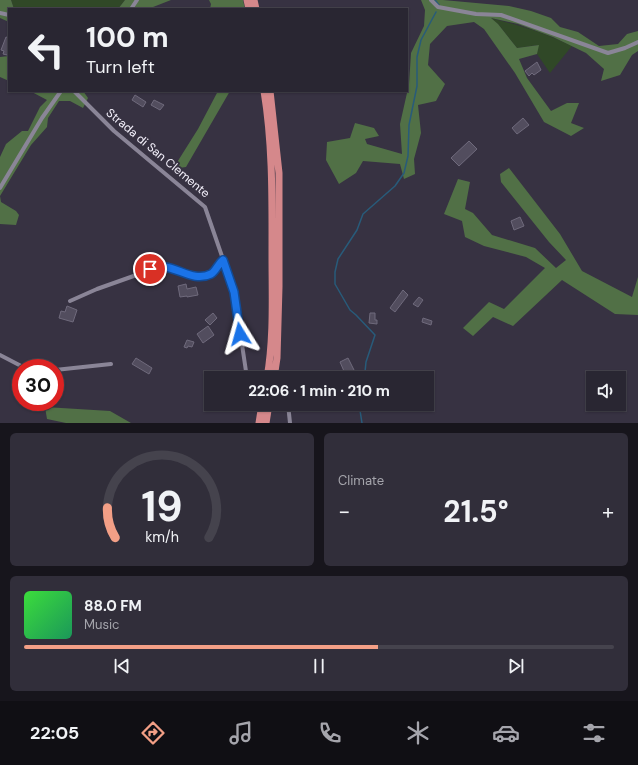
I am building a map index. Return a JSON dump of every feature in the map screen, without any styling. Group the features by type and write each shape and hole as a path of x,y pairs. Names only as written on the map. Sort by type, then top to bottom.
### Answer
{"highway":[{"path":"264,92 267,108 272,175 272,292 270,359 268,371"},
{"path":"270,92 279,173 279,287 277,358 275,371"},
{"path":"259,423 261,411"},
{"path":"266,423 268,411"}],"street":[{"path":"131,8 137,0"},
{"path":"431,0 438,7 476,14 501,14 608,53 638,42"},
{"path":"0,188 42,118 60,92"},
{"name":"Strada di San Clemente","path":"75,92 114,131 205,207 234,292 246,371"},
{"path":"70,301 97,289 164,266 188,275 208,275 213,272 223,260"},
{"path":"2,356 12,361"},
{"path":"64,369 111,364"},
{"path":"289,411 290,423"}],"green space":[{"path":"0,0 11,0 14,8 8,8 8,22 0,18"},
{"path":"11,0 125,0 119,8 14,8"},
{"path":"125,0 171,0 151,8 119,8"},
{"path":"209,0 243,0 245,8 210,8 211,4"},
{"path":"421,0 443,0 509,6 531,11 551,18 560,27 578,32 599,46 618,44 627,34 638,31 638,51 632,55 620,75 601,81 604,69 586,53 553,37 518,24 491,18 498,24 517,48 539,45 537,54 519,59 527,78 551,111 567,103 579,103 571,123 584,128 571,136 544,122 515,73 484,29 474,22 447,26 430,44 428,65 445,84 436,101 418,105 421,133 414,159 415,174 404,179 400,164 363,161 356,173 339,184 326,160 327,142 350,138 355,123 374,128 379,136 365,139 367,144 402,154 400,124 408,92 411,53 424,26 425,10"},
{"path":"490,18 532,30 572,46 550,73 537,54 538,45 517,48 498,24"},
{"path":"8,56 8,81 0,77 0,57"},
{"path":"32,92 84,92 88,98 83,108 70,101 59,101 48,118 47,127 31,145 0,196 0,157 6,144 22,131 28,131 40,107 47,100"},
{"path":"217,92 229,92 186,167 179,168 176,164 198,129"},
{"path":"509,168 560,234 582,271 632,297 638,277 638,315 615,314 562,280 513,326 493,317 473,336 463,328 489,302 504,309 545,268 526,257 484,246 465,237 462,221 444,214 458,179 470,182 465,209 473,213 492,235 535,248 556,268 566,260 549,242 501,182 500,174"},
{"path":"0,196 1,202 16,211 19,215 16,225 0,224"},
{"path":"64,408 110,411 131,423 66,423 47,419 46,411 64,411"}],"building":[{"path":"6,37 8,38 7,55 3,54 4,51 1,50"},
{"path":"537,62 541,70 534,75 532,73 529,76 525,71"},
{"path":"135,95 146,102 143,107 132,100"},
{"path":"154,100 164,105 160,110 151,105"},
{"path":"523,118 529,125 517,134 512,128"},
{"path":"469,141 477,149 459,166 451,158"},
{"path":"520,217 524,226 514,230 511,221"},
{"path":"186,284 187,289 196,287 198,295 180,297 178,286"},
{"path":"403,290 408,295 395,312 390,308"},
{"path":"419,297 423,300 418,307 413,304"},
{"path":"67,306 77,310 73,322 59,318 61,311 65,312"},
{"path":"213,313 217,318 210,325 205,320"},
{"path":"370,313 375,313 375,320 377,320 377,324 369,323"},
{"path":"423,318 432,321 431,325 422,322"},
{"path":"208,326 214,335 203,343 197,334"},
{"path":"187,340 194,342 192,347 184,347"},
{"path":"136,358 152,368 149,374 132,364"},
{"path":"348,358 354,371 344,371 340,362"}],"waterway":[{"path":"435,0 439,5"},
{"path":"365,371 366,362 375,335 350,310 335,284 335,272 338,259 357,230 363,214 395,186 404,173 408,156 409,125 417,86 417,57 421,40 436,12"},
{"path":"360,411 362,423"}],"route":[{"path":"150,269 164,266 188,275 208,275 213,272 223,260 234,292 240,334"}]}
